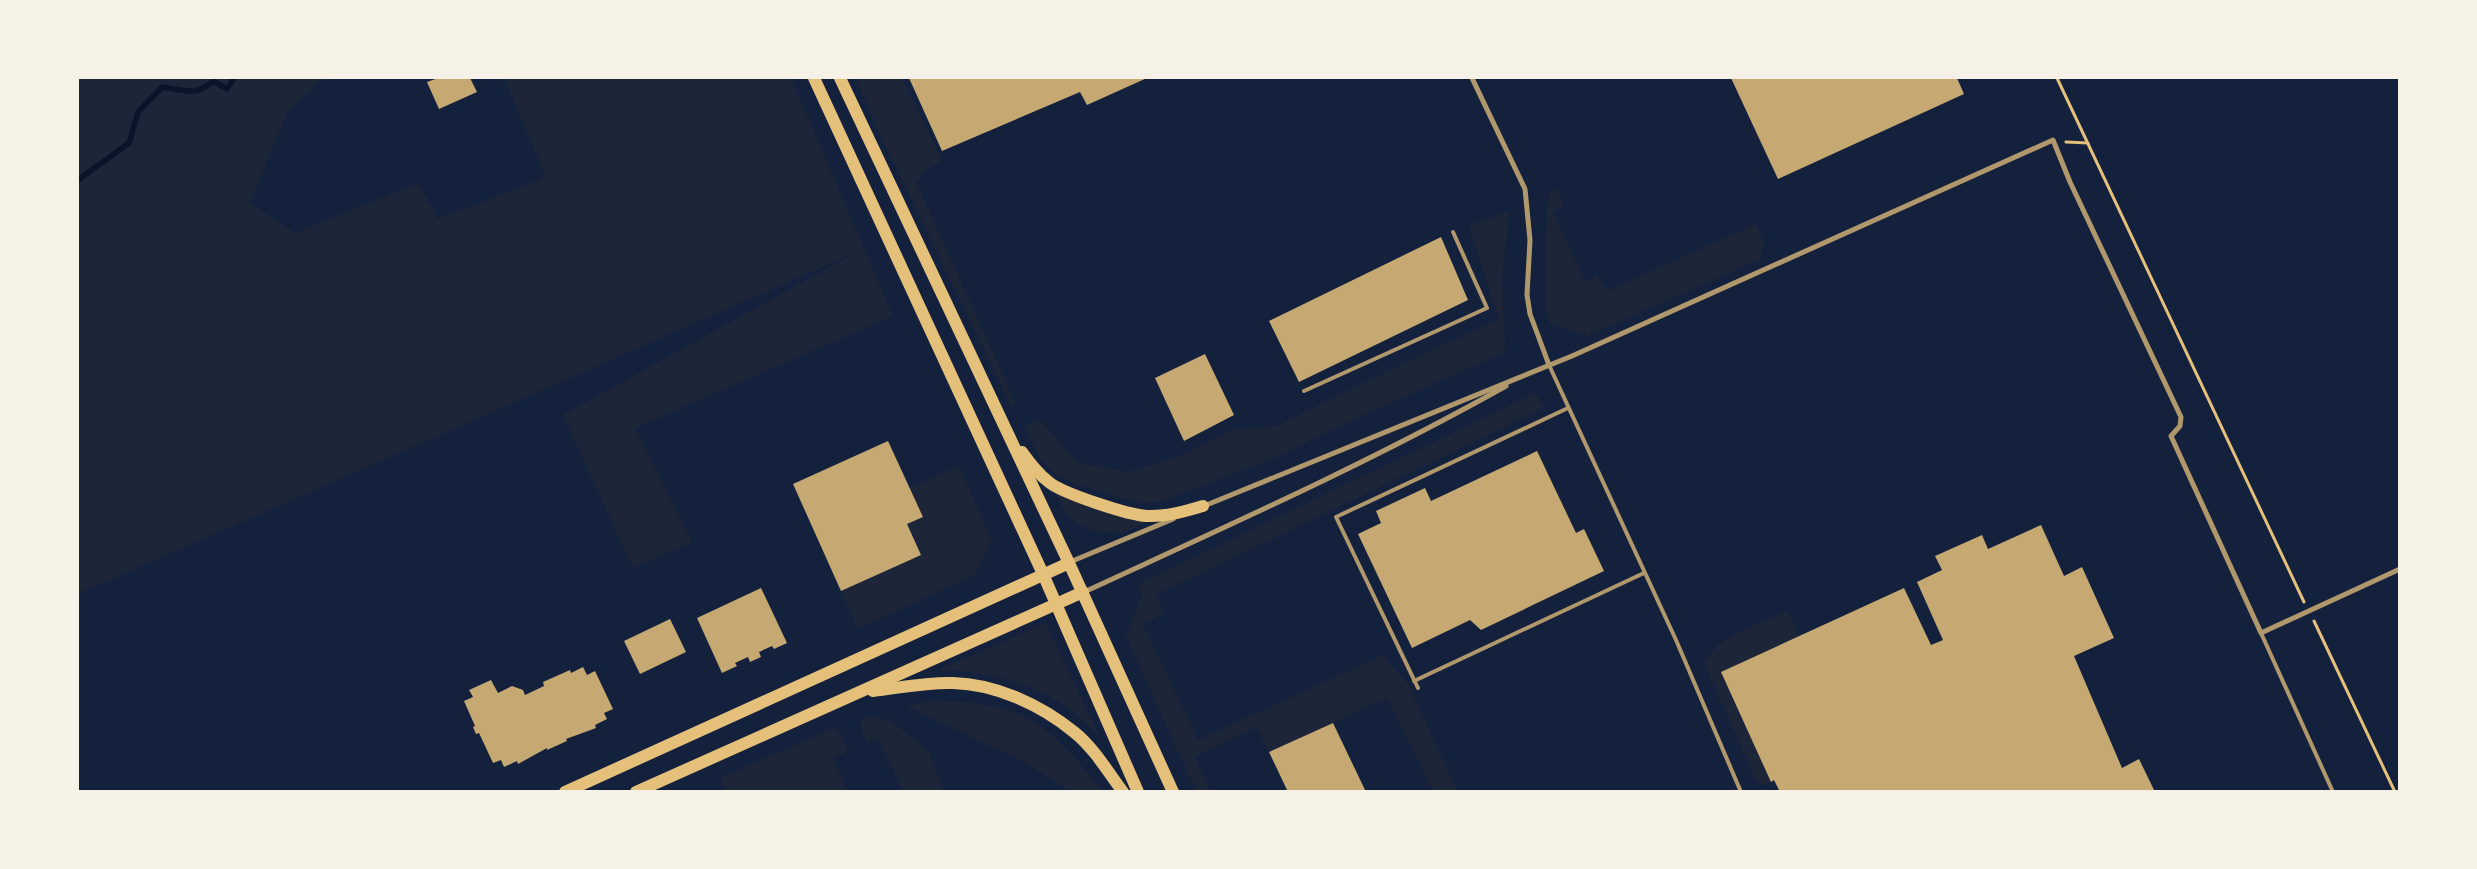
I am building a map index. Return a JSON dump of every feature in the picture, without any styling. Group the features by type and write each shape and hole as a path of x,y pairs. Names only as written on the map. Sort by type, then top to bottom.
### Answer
{"main road":[{"path":"814,78 1057,604 1138,792"},
{"path":"840,78 1083,592 1173,792"},
{"path":"985,387 1018,447 1033,467 1051,484 1116,510 1147,516 1173,515 1203,506"},
{"path":"565,792 1069,563"},
{"path":"636,792 1083,592"},
{"path":"860,692 951,683 970,684 1002,692 1044,711 1076,733 1123,792"}],"street":[{"path":"1472,78 1525,189 1530,240 1527,295 1530,314 1549,365"},
{"path":"1069,563 1203,506 1572,356 2053,140 2070,182 2181,417 2180,426 2171,436 2261,633 2400,569"},
{"path":"1083,592 1325,481 1431,428 1526,374"}],"lane":[{"path":"1304,391 1487,308 1453,232"},
{"path":"1549,365 1676,640 1741,792"},
{"path":"1418,688 1336,517 1568,408"},
{"path":"1414,681 1644,573"},
{"path":"2261,633 2333,792"}],"path":[{"path":"2058,78 2396,792"},
{"path":"2053,140 2088,144"}],"shaded area":[{"path":"78,78 334,78 321,81 288,111 250,203 295,233 419,183 438,219 546,177 504,78 791,78 893,316 635,428 692,542 633,568 563,415 857,252 78,594"},
{"path":"856,78 902,78 942,161 926,170 916,182 1016,404 1012,408 878,130"},
{"path":"1557,188 1564,207 1553,212 1585,282 1597,274 1607,291 1756,224 1764,243 1760,259 1588,336 1550,324 1545,308 1547,204 1550,193"},
{"path":"1509,211 1502,282 1505,352 1355,419 1274,458 1166,500 1148,503 1077,485 1055,474 1041,461 1025,427 1040,420 1079,463 1128,472 1178,457 1233,429 1277,426 1443,344 1499,320 1469,225"},
{"path":"1536,393 1544,408 1156,595 1164,613 1143,624 1198,740 1383,655 1408,684 1457,791 1433,791 1387,698 1269,752 1256,727 1195,757 1210,791 1196,791 1126,636 1142,594 1138,584"},
{"path":"959,466 992,541 975,575 858,629 841,591 907,524 910,488"},
{"path":"1054,490 1114,515 1148,521 1120,533 1091,530 1082,527 1069,516 1063,509"},
{"path":"1788,611 1799,636 1721,672 1771,782 1763,785 1757,782 1704,663 1720,644 1730,637 1753,625"},
{"path":"1046,623 1101,740 1086,723 1068,709 1028,687 984,674 939,670"},
{"path":"932,701 989,705 1011,711 1031,721 1049,733 1066,749 1102,791 1070,791 1024,762 906,706"},
{"path":"869,715 891,721 928,750 944,791 903,791 878,738 867,743 862,731 861,720"},
{"path":"834,728 840,734 848,751 833,759 848,791 725,791 720,778"}],"building":[{"path":"438,78 470,78 477,92 439,109 427,82"},
{"path":"909,78 1147,78 1087,105 1080,92 942,151"},
{"path":"1731,78 1957,78 1964,94 1778,179"},
{"path":"1441,237 1468,300 1299,382 1269,321"},
{"path":"1205,354 1234,415 1184,441 1155,378"},
{"path":"888,441 923,517 907,524 921,555 841,591 793,484"},
{"path":"1537,451 1576,533 1584,529 1604,571 1481,630 1470,620 1412,648 1358,534 1381,523 1376,511 1425,488 1431,501"},
{"path":"2041,525 2064,576 2082,567 2114,638 2074,656 2122,768 2139,759 2155,792 1780,792 1774,780 1771,782 1721,672 1904,588 1931,645 1943,640 1917,582 1942,570 1935,556 1982,535 1988,549"},
{"path":"761,588 787,643 774,649 772,646 759,652 761,657 750,662 748,657 735,663 737,666 722,673 697,618"},
{"path":"670,619 686,652 640,674 624,641"},
{"path":"583,667 587,675 595,671 613,709 604,713 607,719 595,725 596,728 566,739 567,741 547,750 547,748 518,764 517,761 504,767 501,760 493,763 479,733 476,734 473,727 475,726 464,701 473,697 469,690 491,680 498,693 512,686 523,690 525,695 544,686 543,682 570,670 571,673"},
{"path":"1333,723 1366,792 1288,792 1269,752"}],"waterway":[{"path":"78,180 129,143 138,112 162,87 195,91 213,81 227,89 234,78"}]}
